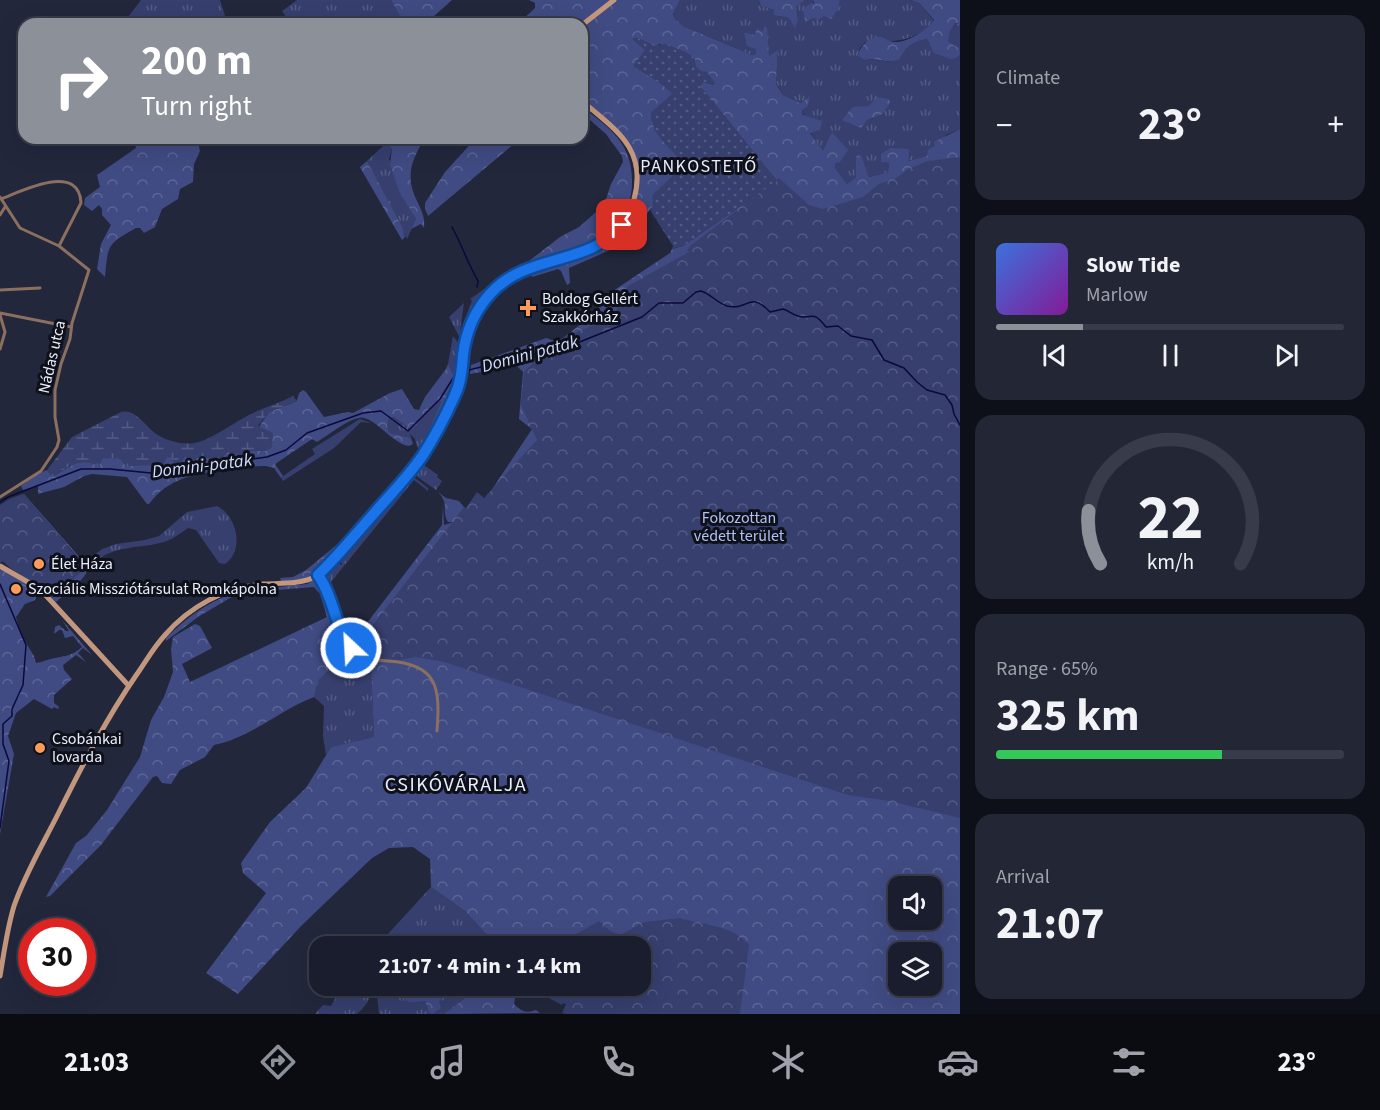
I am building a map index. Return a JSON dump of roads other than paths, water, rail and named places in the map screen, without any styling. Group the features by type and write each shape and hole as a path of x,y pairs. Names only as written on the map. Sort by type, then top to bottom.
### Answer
{"main road":[{"path":"588,20 614,0"},
{"path":"0,976 11,918 26,877 96,738 163,637 182,618 204,603 239,588 258,584 303,581 318,575 425,453 456,393 470,327 479,309 493,291 525,269 596,246 613,235 625,221 636,190 633,158 621,135 588,106"},
{"path":"0,566 40,589 129,686"}],"street":[{"path":"56,182 65,182 75,186 81,197 81,203 59,246 20,228 5,207 1,198 37,185 56,182"},
{"path":"0,215 5,207"},
{"name":"Nádas utca","path":"0,497 41,471 59,440 55,417 55,390 89,269 59,246"},
{"path":"0,290 40,288"},
{"path":"0,349 5,332 0,314 71,327"},
{"path":"318,575 328,590 343,636 351,648 370,659 412,665 434,682 438,695 437,731"}],"waterway":[{"path":"452,227 478,281 477,287"},
{"name":"Domini patak","path":"465,371 533,354 557,351 642,317 659,303 683,303 696,292 701,291 727,306 734,307 758,302 770,312 783,309 798,316 812,316 818,318 826,327 838,326 851,336 872,340 884,360 904,368 927,390 945,395 960,425"},
{"name":"Domini-patak","path":"0,502 81,469 151,473 267,457 286,450 307,433 363,413 381,411 408,431 440,399 455,375 459,373"},
{"path":"0,584 26,645 23,685 12,709 12,716 3,724 3,744 9,761 0,828"}],"place":[{"name":"Boldog Gellért Szakkórház","path":"528,308"},
{"name":"Élet Háza","path":"39,564"},
{"name":"Szociális Missziótársulat Romkápolna","path":"16,589"},
{"name":"Csobánkai lovarda","path":"40,748"}],"district":[{"name":"PANKOSTETŐ","path":"699,166"},
{"name":"CSIKÓVÁRALJA","path":"456,785"}],"park label":[{"name":"Fokozottan védett terület","path":"739,527"}]}
